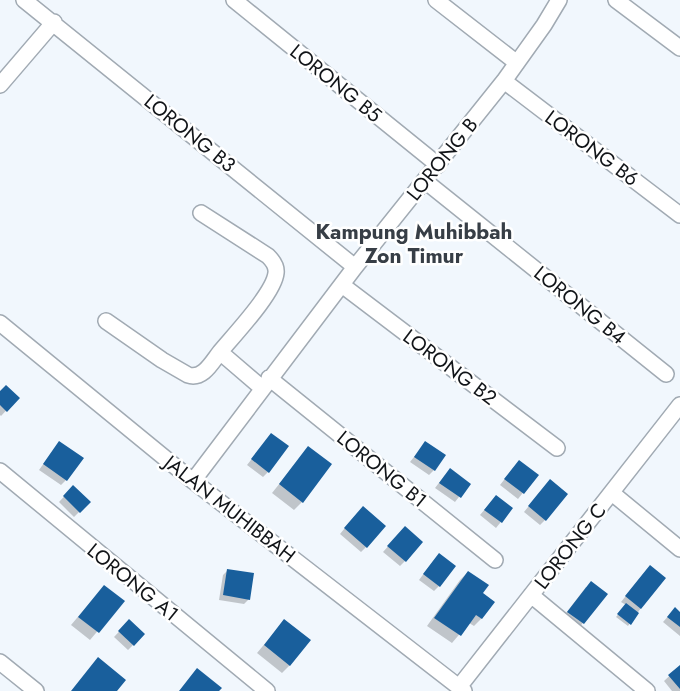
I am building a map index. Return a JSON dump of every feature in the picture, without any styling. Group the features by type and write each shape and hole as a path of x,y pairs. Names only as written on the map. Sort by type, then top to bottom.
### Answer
{"street":[{"name":"LORONG B3","path":"24,0 54,22 355,266"},
{"name":"LORONG B5","path":"234,0 438,165"},
{"path":"436,0 517,62"},
{"name":"LORONG B","path":"193,481 355,266 504,81 544,25 559,0"},
{"path":"616,0 680,48"},
{"path":"0,85 54,22"},
{"name":"LORONG B6","path":"504,81 680,215"},
{"name":"LORONG B4","path":"425,181 666,374"},
{"path":"106,321 162,360 193,377 202,373 270,290 276,273 273,262 268,256 201,213"},
{"name":"LORONG B2","path":"342,285 557,448"},
{"name":"JALAN MUHIBBAH","path":"0,323 193,481 461,689"},
{"name":"LORONG B1","path":"220,352 266,383 495,560"},
{"name":"LORONG C","path":"461,689 531,595 680,405"},
{"name":"LORONG A1","path":"0,471 267,691"},
{"path":"612,493 680,548"},
{"path":"531,595 647,691"},
{"path":"0,662 36,691"}],"building":[{"path":"6,385 20,398 7,412 0,405 0,391"},
{"path":"271,433 289,446 269,473 251,459"},
{"path":"59,441 84,458 67,481 43,464"},
{"path":"425,441 446,455 435,471 414,457"},
{"path":"308,446 332,464 303,503 279,484"},
{"path":"519,460 539,475 524,494 504,479"},
{"path":"450,468 471,484 461,498 439,483"},
{"path":"550,479 568,494 546,521 528,506"},
{"path":"73,485 91,502 80,513 63,496"},
{"path":"496,495 513,508 502,523 484,510"},
{"path":"363,506 386,526 367,548 344,528"},
{"path":"405,526 423,542 406,562 387,546"},
{"path":"439,553 456,566 440,587 423,574"},
{"path":"650,565 666,578 641,609 625,596"},
{"path":"227,569 254,573 250,600 223,595"},
{"path":"468,571 489,585 483,593 495,602 482,619 476,615 461,636 434,618"},
{"path":"591,581 608,594 584,624 567,612"},
{"path":"104,585 125,601 99,633 78,617"},
{"path":"626,603 639,613 631,625 617,614"},
{"path":"675,607 680,612 680,627 667,617"},
{"path":"129,619 145,634 134,646 118,631"},
{"path":"284,619 311,640 290,666 264,645"},
{"path":"98,657 126,680 117,691 71,691"},
{"path":"680,665 680,689 668,675"},
{"path":"197,668 222,688 219,691 179,691"}],"district":[{"name":"Kampung Muhibbah Zon Timur","path":"414,244"}]}
